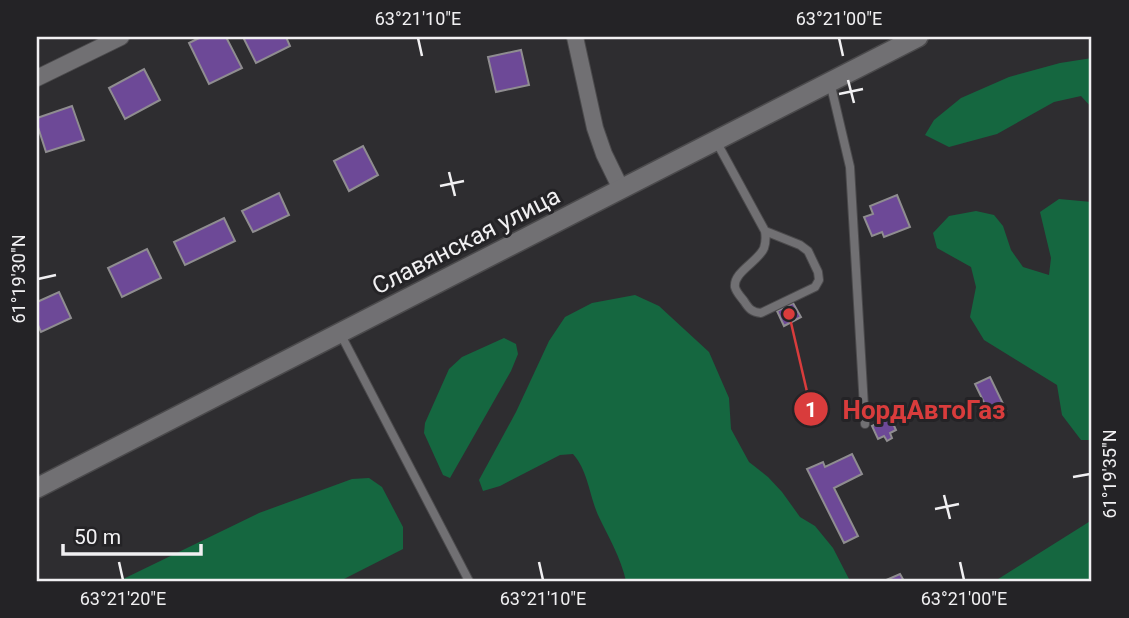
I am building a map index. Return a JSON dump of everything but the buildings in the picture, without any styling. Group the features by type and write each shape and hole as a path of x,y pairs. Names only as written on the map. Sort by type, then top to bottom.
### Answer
{"street":[{"path":"37,78 121,37"},
{"path":"575,37 595,128 621,189"},
{"name":"Славянская улица","path":"37,488 716,141 906,40"}],"lane":[{"path":"830,82 850,167 865,424"},
{"path":"716,141 765,231 764,248 734,284 748,307 753,312 761,313 815,287 819,280 808,251 765,231"},
{"path":"340,333 469,581"}],"green space":[{"path":"1092,58 1092,108 1081,96 1054,102 997,134 949,147 925,135 934,120 961,98 1009,77 1060,63"},
{"path":"1059,199 1092,202 1092,440 1081,440 1062,415 1057,385 984,340 970,317 976,287 971,267 937,248 933,233 949,216 976,211 994,215 1003,226 1011,250 1023,267 1049,275 1051,258 1040,212"},
{"path":"635,295 659,306 709,352 729,398 731,429 749,462 782,492 800,517 815,526 833,548 850,581 626,581 618,556 598,515 585,475 573,454 560,455 500,486 483,491 479,480 516,412 549,341 565,317 592,303"},
{"path":"504,338 516,344 518,354 450,478 443,475 424,433 425,423 449,369 462,357"},
{"path":"369,478 382,487 403,527 403,549 340,581 119,581 259,513 352,479"},
{"path":"1092,520 1092,581 995,581"}],"place":[{"name":"НордАвтоГаз","path":"789,314"}]}
